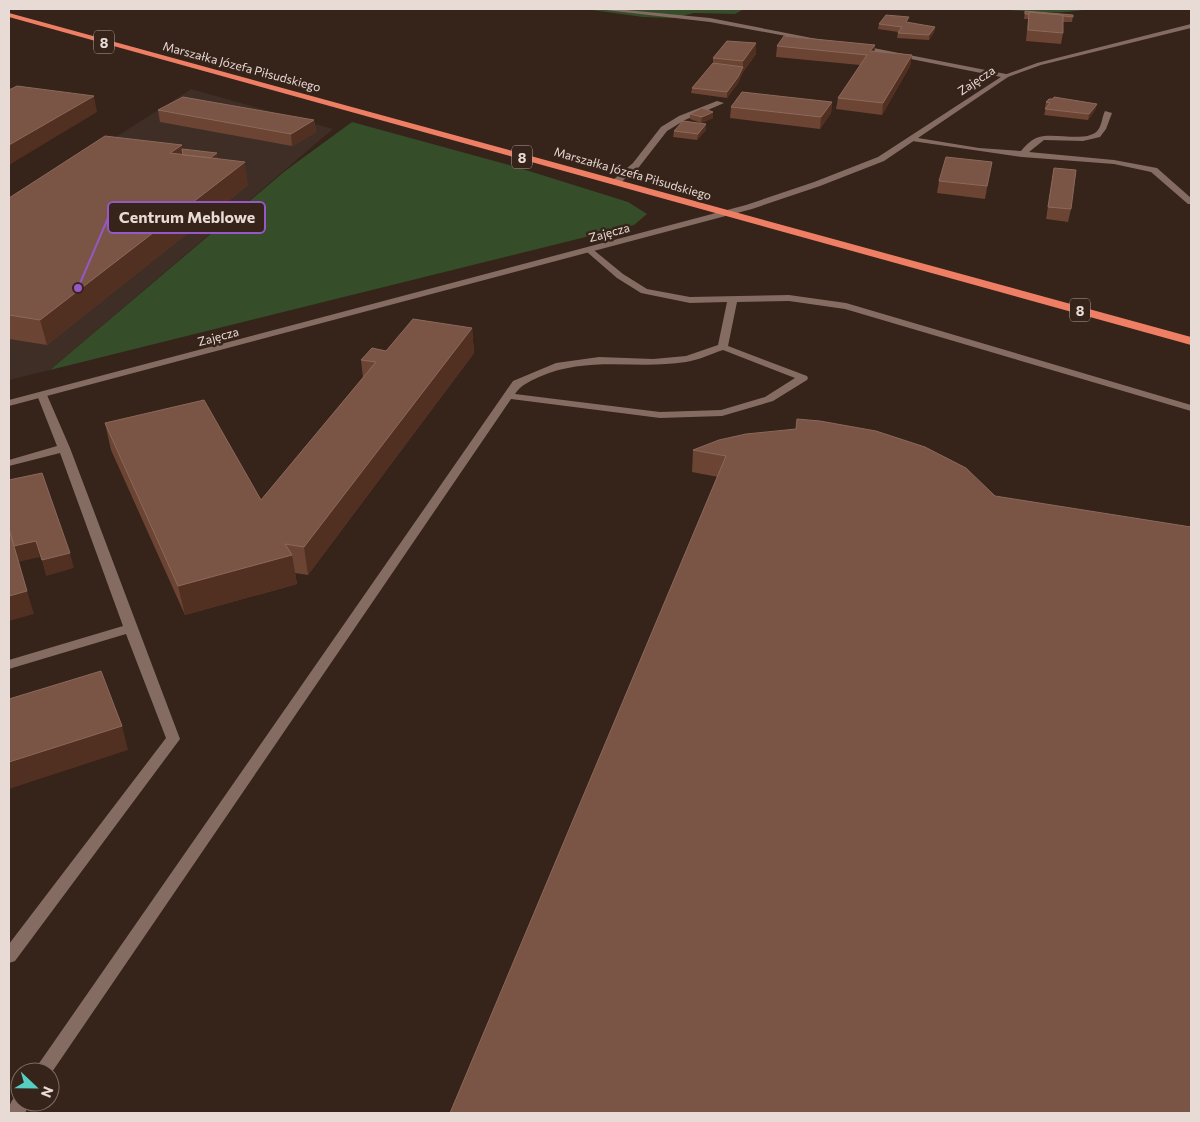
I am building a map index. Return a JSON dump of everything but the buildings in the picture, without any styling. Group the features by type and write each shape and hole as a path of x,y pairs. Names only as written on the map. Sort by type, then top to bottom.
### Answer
{"highway":[{"name":"Marszałka Józefa Piłsudskiego","path":"9,15 1191,341"}],"street":[{"path":"600,9 710,20 841,44"},
{"name":"Zajęcza","path":"9,403 590,250 725,213 817,184 882,159 1006,76 1039,64 1191,26"},
{"path":"850,46 1006,76"},
{"path":"616,182 636,165 664,129 682,118 720,103"},
{"path":"1022,155 1033,143 1044,138 1082,138 1097,135 1101,132 1108,113"},
{"path":"912,139 1022,155 1114,162 1154,170 1191,202"},
{"path":"590,250 620,276 644,291 690,300 732,301 789,298 846,306 1191,408"},
{"path":"723,347 732,301"},
{"path":"49,1062 508,396 517,383 556,366 599,360 653,362 687,359 723,347 802,378 770,399 722,413 660,416 508,396"},
{"path":"9,956 173,739 64,448 42,395"},
{"path":"9,463 64,448"},
{"path":"9,665 130,628"}],"shaded area":[{"path":"191,89 333,129 50,370 9,380 9,205"}],"green space":[{"path":"584,9 744,9 735,14 694,13 672,18 643,17"},
{"path":"997,9 1083,9 1083,10 1029,12"},
{"path":"352,122 513,166 628,202 647,214 634,225 50,370 285,171"}],"place":[{"name":"Centrum Meblowe","path":"78,288"}]}
